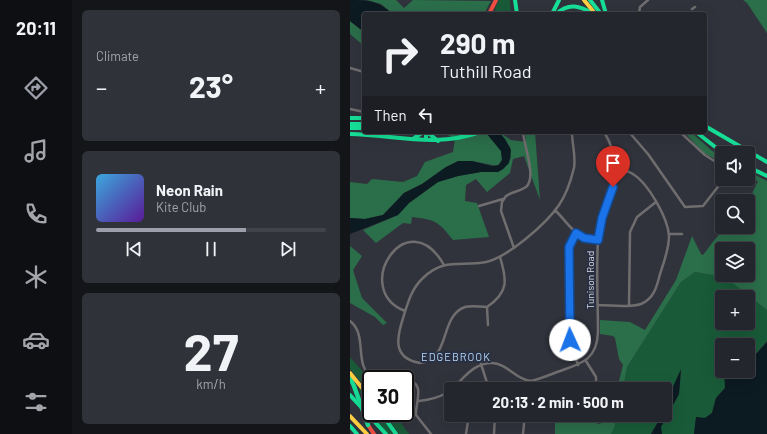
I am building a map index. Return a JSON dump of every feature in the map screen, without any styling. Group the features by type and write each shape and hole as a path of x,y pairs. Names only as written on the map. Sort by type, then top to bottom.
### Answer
{"main road":[{"path":"490,12 494,0"},
{"path":"513,12 514,0"},
{"path":"514,0 517,12"},
{"path":"553,12 559,0"},
{"path":"584,0 593,12"},
{"path":"590,0 599,12"},
{"path":"602,0 605,12"},
{"path":"558,12 562,8 572,3 592,12"},
{"path":"350,118 362,118"},
{"path":"350,124 362,124"},
{"path":"707,127 727,141 767,162"},
{"path":"350,128 362,128"},
{"path":"350,134 438,141 462,140 476,134"},
{"path":"413,139 422,134"},
{"path":"424,140 425,134"},
{"path":"428,134 438,141"},
{"path":"698,134 715,147"},
{"path":"755,171 767,176"},
{"path":"350,373 362,388"},
{"path":"350,378 368,425 374,434"},
{"path":"350,395 386,434"},
{"path":"350,416 367,434"},
{"path":"387,422 396,434"},
{"path":"350,426 357,434"}],"street":[{"path":"640,12 640,7 648,0"},
{"path":"350,68 362,71"},
{"path":"350,109 362,112"},
{"path":"479,206 503,199 510,193 525,187 530,180 531,173 523,134"},
{"path":"500,257 506,278 505,286 498,298 487,307 468,306 459,310 452,318 441,348 436,355 424,362 413,361 401,353 398,344 398,334 405,310 412,293 419,282 430,272 444,265 461,262 484,262 500,257 514,248 555,210 564,195 574,167 572,134"},
{"name":"Tunison Road","path":"586,361 594,351 598,340 598,240 602,218 613,187 615,169 612,148 605,134"},
{"path":"631,134 685,207 702,206 718,186"},
{"path":"682,134 705,155 715,161"},
{"path":"598,305 641,304 654,292 667,250 669,234 664,215 656,202 634,174 628,171 615,169"},
{"path":"503,199 501,211 514,248"},
{"path":"629,305 630,232 637,217 656,202"},
{"path":"555,210 576,233 584,238 598,240"},
{"path":"576,233 569,251 570,335 571,345 578,365"},
{"path":"669,234 682,234"},
{"path":"384,256 398,245 415,243 424,245 432,250 444,265"},
{"path":"378,285 383,295 390,303 405,310"},
{"path":"487,307 488,325"},
{"path":"350,321 359,332 363,368 365,370"},
{"path":"419,401 446,393 473,368 481,364 499,364 527,381 534,380 586,361 596,376 596,382"},
{"path":"481,364 487,382"},
{"path":"414,382 416,383 419,401 416,415 431,434"},
{"path":"466,434 468,422"},
{"path":"494,434 495,422"},
{"path":"523,434 524,422"}],"green space":[{"path":"367,0 396,0 404,8 413,0 491,1 485,12 391,12 381,4"},
{"path":"499,0 510,0 511,12 496,12 495,8"},
{"path":"743,0 767,0 767,33 747,3"},
{"path":"350,21 362,30 362,44 350,34"},
{"path":"445,134 487,134 501,151 502,160 497,166 472,161 446,167 422,184 404,193 383,215 365,219 350,218 350,182 367,184 372,179 403,182 417,176 425,162 453,152 455,138"},
{"path":"500,134 511,140 526,142 525,134 535,134 540,200 524,156 513,159 510,173 487,192 476,179 466,185 465,201 477,203 489,237 453,240 436,222 412,217 411,224 403,223 376,243 363,230 398,215 409,203 438,182 458,176 481,172 498,172 503,169 511,158 510,147"},
{"path":"686,134 693,134 715,153 715,159 704,153"},
{"path":"755,175 767,181 767,310 755,301 755,290 742,290 731,282 755,282 755,242 715,242 715,275 695,272 681,282 627,367 624,382 619,382 623,365 619,359 615,338 613,336 600,334 600,320 630,322 645,330 676,280 692,236 701,254 703,255 720,234 755,234 755,194 752,194 758,181 755,180"},
{"path":"350,246 362,256 353,270 362,298 387,323 383,325 375,317 350,303"},
{"path":"695,272 715,275 715,282 731,282 742,290 715,290 715,330 755,330 755,301 767,310 767,341 755,355 755,338 715,338 715,378 725,378 725,388 716,398 712,413 705,418 696,417 694,434 662,434 660,427 663,422 672,422 672,406 679,394 681,371 672,390 672,382 624,382 627,367 681,282"},
{"path":"350,357 362,371 362,383 350,369"},
{"path":"358,385 362,390 362,398"},
{"path":"377,422 385,422 393,434 388,434"},
{"path":"390,422 400,422 409,434 399,434"},
{"path":"555,422 595,422 598,424 615,422 611,434 555,434"},
{"path":"615,422 658,422 651,434 611,434"}],"water":[{"path":"350,0 373,2 383,6 390,12 362,12 362,30 350,21"},
{"path":"487,134 501,134 511,150 509,163 503,169 498,172 481,172 458,176 438,182 409,203 398,215 350,234 350,218 365,219 383,215 404,193 422,184 446,167 458,161 472,161 492,166 499,165 502,160 501,151"},
{"path":"767,342 767,434 694,434 696,417 705,418 712,413 716,398 725,388 724,378 755,378 755,355"},
{"path":"681,369 679,394 672,407 672,389"},
{"path":"658,422 664,422 661,427 662,434 651,434"}],"traffic: fast":[{"path":"515,0 517,12"},
{"path":"553,12 559,0"},
{"path":"590,0 599,12"},
{"path":"602,0 605,12"},
{"path":"558,12 565,8 575,6 590,12"},
{"path":"350,118 362,118"},
{"path":"350,124 362,124"},
{"path":"707,127 767,162"},
{"path":"350,128 362,128"},
{"path":"350,134 431,140 464,137 474,134"},
{"path":"413,139 420,134"},
{"path":"426,134 426,140"},
{"path":"429,134 438,141"},
{"path":"699,134 715,147"},
{"path":"755,170 767,176"},
{"path":"350,378 354,386"},
{"path":"354,386 368,425"},
{"path":"350,395 386,434"},
{"path":"387,422 396,434"},
{"path":"350,426 357,434"}],"traffic: slow":[{"path":"584,0 593,11"},
{"path":"350,373 362,388"},
{"path":"350,416 367,434"}],"traffic: jam":[{"path":"490,12 496,0"},
{"path":"368,425 374,434"}],"district":[{"name":"EDGEBROOK","path":"456,356"}],"route":[{"path":"570,340 569,247 576,233 584,238 598,240 600,225 613,187"}]}
